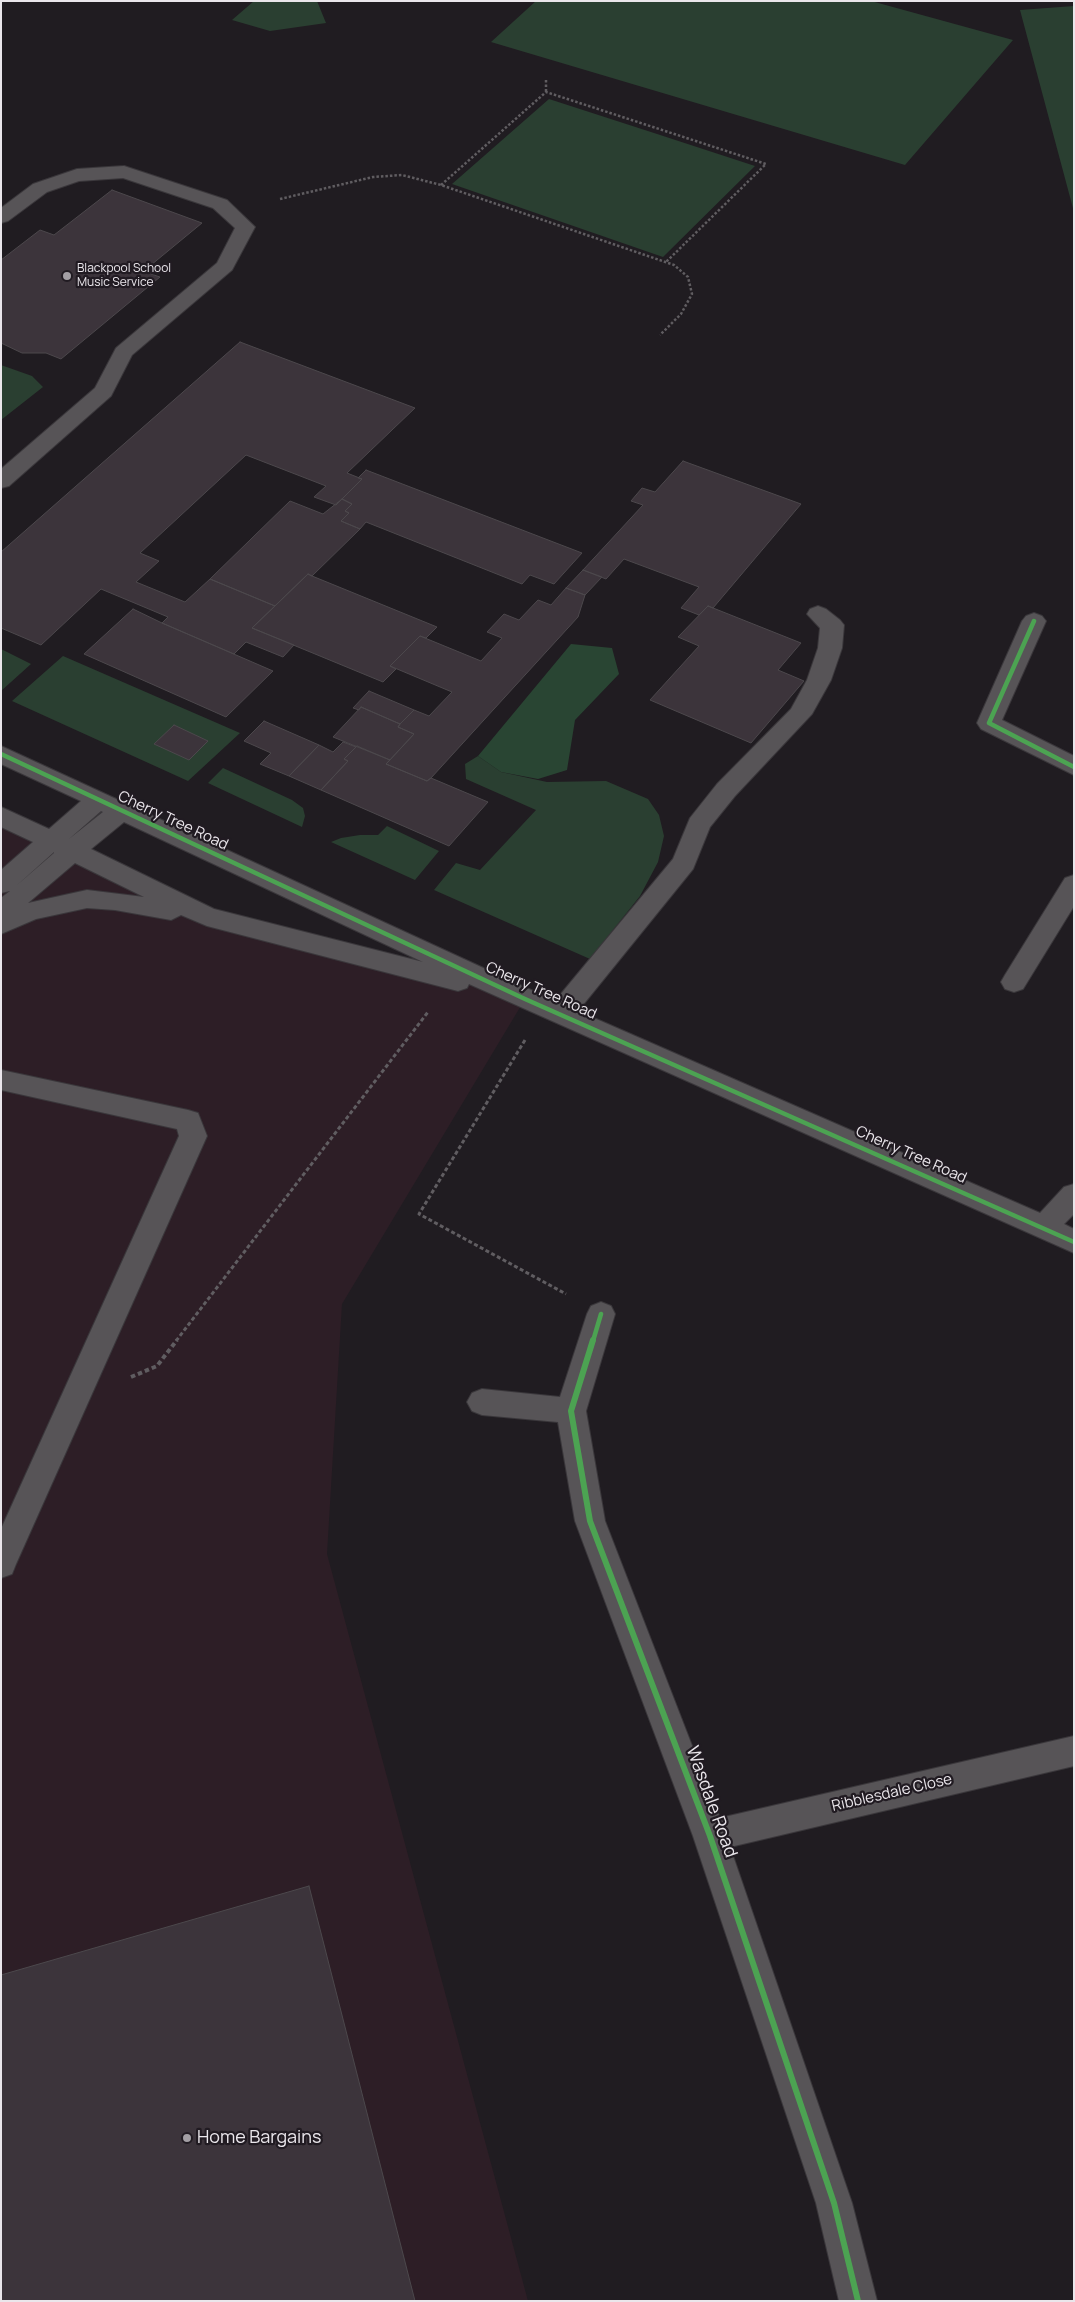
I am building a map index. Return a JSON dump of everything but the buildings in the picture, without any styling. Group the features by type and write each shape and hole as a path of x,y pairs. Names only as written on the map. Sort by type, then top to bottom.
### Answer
{"street":[{"path":"1,217 40,188 77,175 124,172 220,204 244,227 225,266 123,352 104,390 1,481"},
{"path":"543,1006 684,863 699,824 726,790 800,714 819,680 830,648 832,625 818,614"},
{"path":"1034,621 989,723 1074,767"},
{"name":"Cherry Tree Road","path":"1,754 543,1006 1044,1227 1074,1242"},
{"path":"1,884 49,841 109,805"},
{"path":"1,912 73,852 109,805"},
{"name":"Cherry Tree Road","path":"1,816 207,917 453,980 543,1006"},
{"path":"1014,982 1074,884"},
{"path":"1,925 29,912 87,899 115,901 207,917"},
{"path":"1,1080 188,1121 193,1136 1,1564"},
{"path":"1044,1227 1074,1195"},
{"name":"Wasdale Road","path":"601,1314 571,1411 590,1521 710,1836 834,2203 858,2301"},
{"path":"482,1402 571,1411"},
{"name":"Ribblesdale Close","path":"710,1836 1074,1751"}],"path":[{"path":"441,186 546,92 546,80"},
{"path":"546,92 766,164 666,262"},
{"path":"280,199 373,177 402,175 441,186 666,262 674,265 688,277 692,294 681,314 660,335"},
{"path":"73,1402 157,1366 453,980"},
{"path":"543,1006 419,1214 601,1314"}],"shaded area":[{"path":"1,816 207,917 525,999 342,1304 327,1554 528,2301 1,2301"}],"green space":[{"path":"254,1 317,1 326,23 270,31 232,20"},
{"path":"536,1 871,1 1013,40 905,165 491,42"},
{"path":"1074,6 1074,212 1020,10"},
{"path":"549,99 755,166 663,257 452,184"},
{"path":"1,365 32,376 43,387 1,420"},
{"path":"571,644 612,648 619,674 575,720 567,770 538,779 501,772 478,756"},
{"path":"1,649 31,664 1,691"},
{"path":"63,656 240,733 188,781 12,701"},
{"path":"478,756 501,772 547,782 606,781 648,799 659,815 664,836 658,862 640,896 590,959 434,890 456,863 480,870 536,810 466,779 465,764"},
{"path":"223,768 292,800 303,808 305,816 302,827 208,783"},
{"path":"387,826 439,851 415,880 331,842 341,838 360,835 378,835"}],"cycle path":[{"path":"1034,621 989,723 1074,767"},
{"path":"1,754 525,999 1044,1227 1074,1242"},
{"path":"601,1314 571,1411 590,1521 710,1836 834,2203 858,2301"}],"place":[{"name":"Blackpool School Music Service","path":"67,276"},
{"name":"Home Bargains","path":"187,2138"}]}
